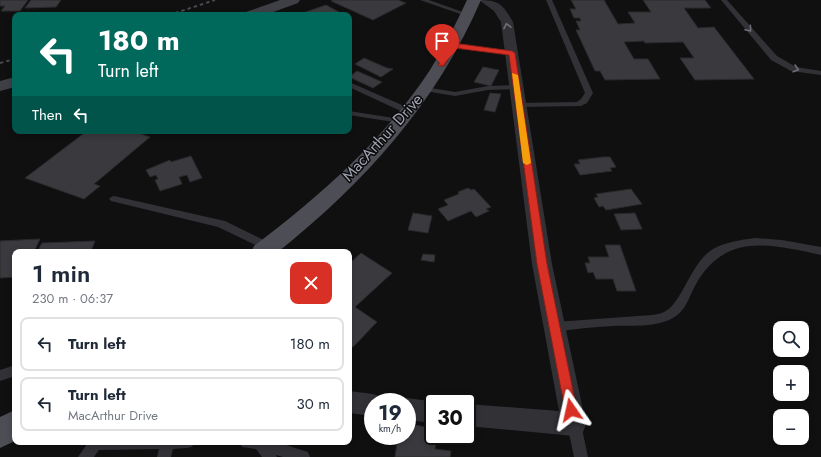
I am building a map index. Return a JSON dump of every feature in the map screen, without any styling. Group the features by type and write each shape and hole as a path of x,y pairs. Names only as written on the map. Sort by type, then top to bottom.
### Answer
{"main road":[{"name":"MacArthur Drive","path":"266,249 338,187 404,116 425,89 453,45 471,8"},
{"path":"0,434 12,426"}],"street":[{"path":"259,12 293,0"},
{"path":"476,416 574,424 542,264 518,105 512,53 505,16 499,9 485,0"},
{"path":"0,86 12,83"},
{"path":"352,402 364,404"}],"lane":[{"path":"423,0 471,8"},
{"path":"518,105 578,104 584,101 589,93 549,0"},
{"path":"724,0 774,58 794,69 821,73"},
{"path":"453,45 512,53"},
{"path":"352,86 404,116"},
{"path":"425,89 455,94 488,88 516,87"},
{"path":"352,113 404,116"},
{"path":"114,199 221,224 263,249"},
{"path":"554,327 647,319 668,315 678,306 694,278 709,258 729,247 745,244 770,243 821,251"},
{"path":"0,376 12,371"},
{"path":"574,424 581,457"},
{"path":"85,457 94,445"},
{"path":"164,457 167,445"},
{"path":"256,445 270,457"},
{"path":"261,445 302,457"}],"building":[{"path":"0,0 28,0 20,11 1,11 5,6 0,6"},
{"path":"31,0 61,0 56,7 25,8"},
{"path":"398,0 406,3 373,20 331,1"},
{"path":"571,0 604,0 618,24 635,23 628,12 651,12 643,0 705,0 711,8 684,8 698,28 714,27 754,79 695,80 680,58 694,58 683,42 645,43 644,41 624,42 634,59 648,59 660,79 605,80 600,71 595,71 576,30 580,30 576,21 581,21 580,18 574,18 570,9 576,9"},
{"path":"326,5 339,12 306,12"},
{"path":"364,58 393,69 381,77 355,64"},
{"path":"483,67 499,70 491,86 474,82"},
{"path":"357,71 382,82 373,88 352,78 352,75"},
{"path":"490,93 501,94 495,112 484,110"},
{"path":"83,134 140,134 150,137 94,184 100,186 84,199 25,178"},
{"path":"191,156 202,178 190,182 187,175 179,177 182,184 160,191 155,180 158,179 156,175 150,177 146,170 170,160 171,162"},
{"path":"610,157 616,167 610,168 612,171 580,175 574,164 580,164 578,160"},
{"path":"468,188 471,190 474,189 491,207 486,209 489,211 476,217 471,211 448,221 438,209 448,205 444,200 459,194 458,192"},
{"path":"631,189 642,204 606,210 603,206 599,207 594,198 598,197 596,194"},
{"path":"413,213 432,216 428,233 408,230"},
{"path":"635,213 642,229 621,230 614,214"},
{"path":"40,239 35,249 12,249 12,277 0,278 0,241"},
{"path":"95,241 92,249 39,249 42,243"},
{"path":"605,245 620,245 636,291 617,291 613,279 596,279 593,272 588,273 585,263 590,263 588,257 609,257"},
{"path":"361,253 392,273 355,307 377,322 353,347 352,347 352,261"},
{"path":"423,254 435,255 434,262 421,260"},
{"path":"416,425 424,427 424,445 436,445 435,449 451,451 450,457 395,457 397,445 416,445"}],"railway":[{"path":"178,12 215,0"},
{"path":"0,63 12,60"}],"slow traffic":[{"path":"514,75 527,163"}],"route":[{"path":"442,65 453,45 479,50 512,53 542,264 571,410"}]}
